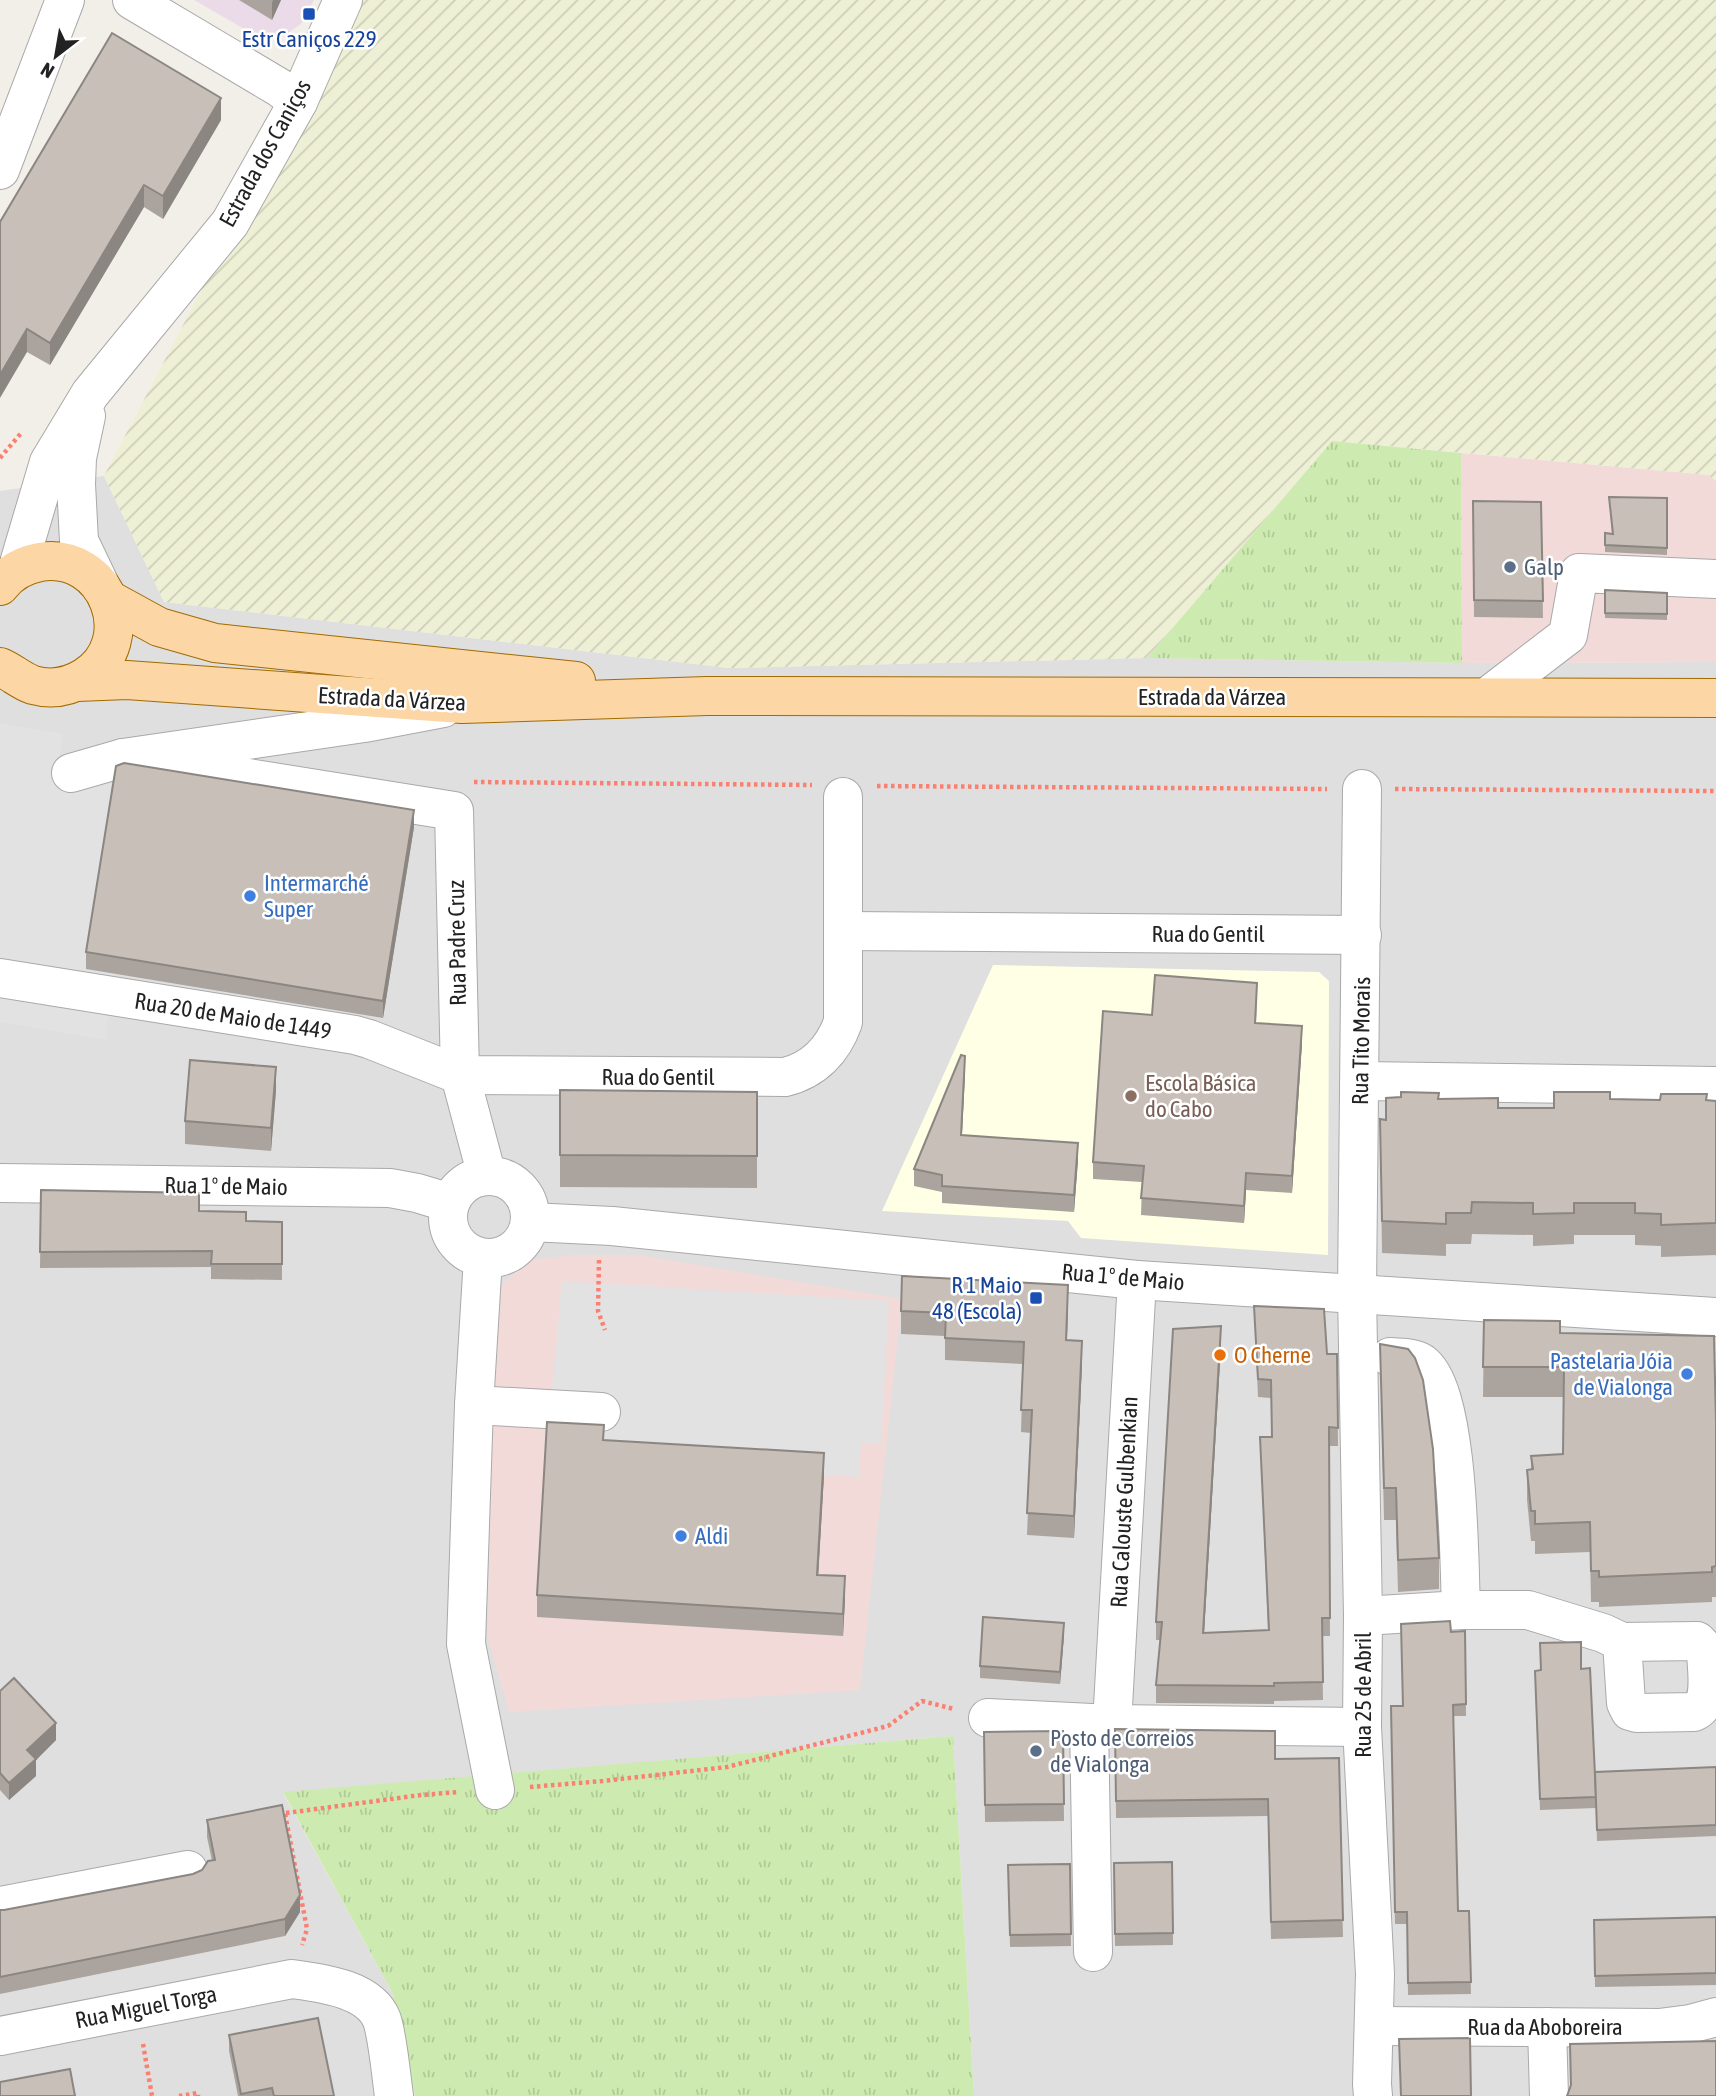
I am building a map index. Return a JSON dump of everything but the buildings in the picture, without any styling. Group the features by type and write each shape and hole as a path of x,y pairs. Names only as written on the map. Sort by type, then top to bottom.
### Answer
{"main road":[{"name":"Estrada da Várzea","path":"5,580 28,564 49,561 66,563 82,569 105,593 159,628 215,643 707,696"},
{"path":"77,682 90,673 108,651 113,638 114,625 105,593"},
{"name":"Estrada da Várzea","path":"2,667 19,679 48,688 77,682 127,680 462,704 707,696 1716,698"}],"street":[{"path":"0,170 65,0"},
{"path":"132,0 298,102"},
{"name":"Estrada dos Caniços","path":"5,580 49,462 90,394 230,223 298,102 343,0"},
{"name":"Estrada dos Caniços","path":"90,394 77,458 79,541 105,593"},
{"path":"1487,697 1568,635 1580,572 1716,579"},
{"path":"71,774 123,758 365,723 462,704"},
{"path":"123,758 454,811"},
{"name":"Rua do Gentil","path":"460,1076 785,1077 796,1075 814,1065 838,1035 843,1022 841,789"},
{"name":"Rua Tito Morais","path":"1357,1293 1362,789"},
{"name":"Rua Padre Cruz","path":"454,811 460,1076"},
{"name":"Rua do Gentil","path":"844,931 1362,935"},
{"name":"Rua 20 de Maio de 1449","path":"0,978 355,1035 460,1076"},
{"path":"460,1076 487,1176"},
{"path":"1361,1081 1716,1086"},
{"path":"487,1176 510,1181 519,1189 526,1199 530,1222 526,1235 509,1253 483,1258 472,1254 454,1238 448,1215 450,1203 465,1184 487,1176"},
{"name":"Rua 1º de Maio","path":"0,1183 390,1188 450,1203"},
{"name":"Rua 1º de Maio","path":"530,1222 612,1226 1137,1279 1716,1317"},
{"path":"483,1258 474,1405 466,1644 495,1790"},
{"name":"Rua Calouste Gulbenkian","path":"1093,1952 1100,1724 1137,1279"},
{"name":"Rua 25 de Abril","path":"1357,1293 1363,1616 1362,1727 1375,1974 1373,2096"},
{"path":"1390,1357 1420,1362 1432,1375 1438,1388 1449,1429 1461,1609"},
{"path":"474,1405 601,1412"},
{"path":"1363,1616 1461,1609 1528,1610 1603,1633 1622,1642"},
{"path":"988,1718 1100,1724 1362,1727"},
{"path":"0,1906 188,1870"},
{"path":"292,1979 336,1986 370,2003 382,2020 394,2096"},
{"name":"Rua Miguel Torga","path":"0,2036 292,1979"},
{"name":"Rua da Aboboreira","path":"1374,2026 1660,2028 1716,2017"},
{"path":"1547,2027 1549,2096"}],"path":[{"path":"454,811 456,781 841,789 1716,791"},
{"path":"605,1330 597,1311 599,1261 612,1226"},
{"path":"273,1815 421,1795 603,1782 727,1766 888,1726 922,1701 988,1718"},
{"path":"286,1813 307,1929 292,1979"},
{"path":"147,2067 152,2096"},
{"path":"179,2096 198,2093 198,2096"}],"shaded area":[{"path":"194,0 314,0 301,24 285,35 265,37 253,34"},
{"path":"353,0 1716,0 1716,481 1709,475 1332,441 1147,658 729,668 164,602 104,476"},
{"path":"1461,453 1710,475 1716,481 1716,662 1462,663"},
{"path":"104,476 164,602 729,668 1147,658 1462,663 1716,662 1716,2096 974,2096 953,1736 283,1793 393,1994 415,2096 0,2096 0,491"},
{"path":"0,723 63,734 59,759 117,774 86,969 115,974 105,1040 0,1022"},
{"name":"Escola Básica do Cabo","path":"993,965 1319,972 1329,981 1328,1255 1081,1238 1068,1221 882,1211"},
{"path":"572,1255 638,1255 902,1299 860,1690 509,1712 488,1638 490,1458 500,1287 528,1260"},
{"path":"562,1281 889,1301 881,1444 861,1443 859,1477 603,1462 547,1444"}],"green space":[{"path":"1332,441 1461,453 1462,663 1147,658"},
{"path":"953,1736 974,2096 415,2096 393,1994 283,1792"}],"place":[{"name":"Estr Caniços 229","path":"309,14"},
{"name":"Galp","path":"1510,567"},
{"name":"Intermarché Super","path":"250,896"},
{"name":"Escola Básica do Cabo","path":"1131,1096"},
{"name":"R 1 Maio 48 (Escola)","path":"1036,1298"},
{"name":"O Cherne","path":"1220,1355"},
{"name":"Pastelaria Jóia de Vialonga","path":"1687,1374"},
{"name":"Aldi","path":"681,1536"},
{"name":"Posto de Correios de Vialonga","path":"1036,1751"}]}
